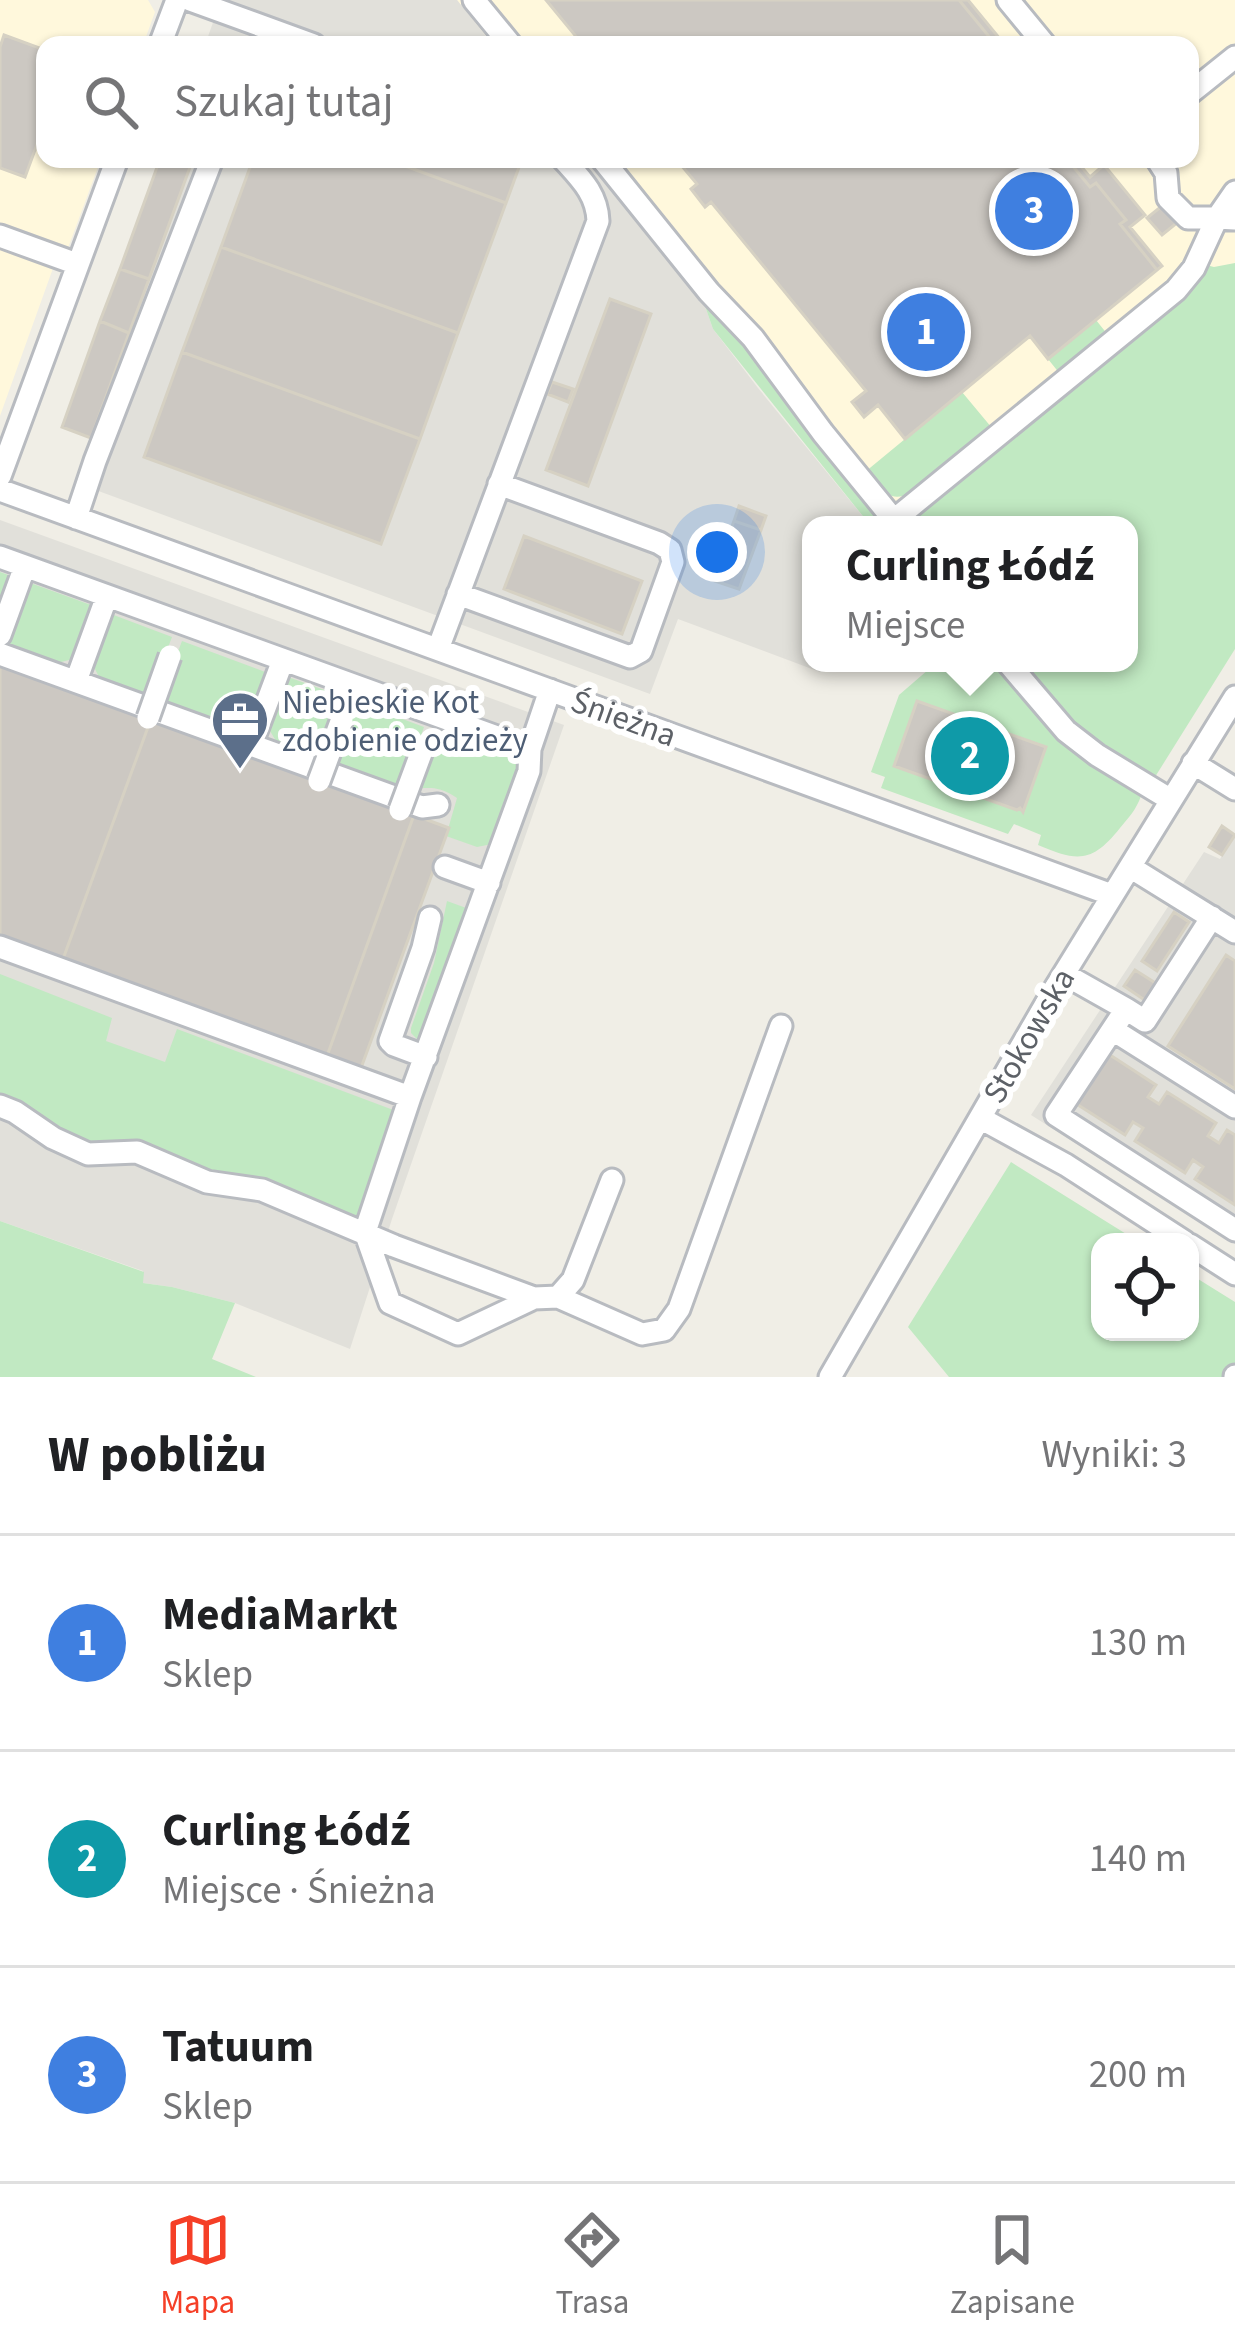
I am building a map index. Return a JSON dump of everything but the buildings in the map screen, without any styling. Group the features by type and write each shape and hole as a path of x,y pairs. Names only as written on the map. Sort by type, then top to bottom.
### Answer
{"street":[{"path":"163,36 177,0"},
{"path":"190,0 289,36"},
{"path":"475,0 504,36"},
{"path":"1008,0 1038,36"},
{"path":"1199,87 1235,57"},
{"path":"0,476 6,439 113,168"},
{"path":"76,518 209,168"},
{"path":"438,649 598,221 590,190 571,168"},
{"path":"609,168 709,292 753,338 891,516"},
{"path":"1164,168 1167,195 1180,213 1193,220 1226,219"},
{"path":"903,516 1176,290 1226,219 1235,192"},
{"path":"0,236 76,264"},
{"path":"458,594 630,657 641,651 673,562 670,550 500,484"},
{"name":"Śnieżna","path":"0,490 1112,895"},
{"path":"0,557 530,749"},
{"path":"0,635 25,566"},
{"path":"76,681 106,596"},
{"path":"148,718 182,623"},
{"path":"0,654 422,807 438,805"},
{"path":"250,745 283,660"},
{"path":"1016,672 1081,744 1171,800"},
{"path":"319,781 354,686"},
{"path":"534,1298 458,1334 390,1303 365,1232 530,771 530,749 550,690"},
{"name":"Stokowska","path":"840,1374 1064,974 1235,697"},
{"path":"400,810 435,715"},
{"path":"1193,763 1235,789"},
{"path":"445,867 489,883"},
{"path":"1130,867 1235,932"},
{"path":"1064,974 1145,1021 1212,917"},
{"path":"426,1057 390,1041 430,918"},
{"path":"0,947 410,1096"},
{"path":"1126,1010 1056,1115 1235,1230"},
{"path":"0,1106 88,1154 137,1152 207,1182 262,1190 394,1246 534,1298 558,1297 642,1334 664,1330 679,1309 781,1026"},
{"path":"1113,1030 1235,1108"},
{"path":"980,1118 1066,1165 1171,1233"},
{"path":"558,1297 574,1280 612,1180"},
{"path":"1199,1251 1235,1274"}],"shaded area":[{"path":"0,0 148,0 155,12 146,36 36,36 36,168 98,168 68,248 61,246 0,416"},
{"path":"221,0 457,0 486,36 208,36"},
{"path":"457,0 1235,0 1235,635 1133,799 1001,672 1138,672 1138,516 874,516 595,168 1199,168 1199,36 486,36"},
{"path":"157,168 595,168 705,306 713,329 758,388 863,516 802,516 802,665 678,619 650,694 74,482 91,438 62,427"},
{"path":"0,520 564,725 350,1349 235,1303 143,1283 143,1271 0,1221"},
{"path":"1235,836 1235,1244 1031,1115 1204,852 1220,859"}],"green space":[{"path":"595,168 740,335 880,516 863,516 713,329 705,306"},
{"path":"1235,263 1235,649 1151,777 1078,730 1027,672 1138,672 1138,516 914,516 1206,265"},
{"path":"1096,320 1108,335 1060,374 1048,359"},
{"path":"962,392 992,428 911,493 896,497 885,493 865,472"},
{"path":"0,572 91,605 92,614 73,659 57,663 0,642"},
{"path":"111,614 172,637 158,674 168,678 182,641 268,673 252,715 230,726 99,677 92,663"},
{"path":"926,672 1005,672 1039,714 1141,796 1101,848 1074,856 1038,845 1041,835 1014,824 1008,834 881,788 885,777 871,772 899,695"},
{"path":"288,677 344,697 330,735 340,739 354,701 424,727 411,765 421,768 436,731 515,760 521,770 492,844 477,847 446,836 457,798 448,793 400,788 276,741 267,726"},
{"path":"447,901 469,909 423,1038 418,1040 411,1028 434,963"},
{"path":"0,974 112,1018 106,1041 165,1062 177,1029 396,1111 355,1220 88,1146 0,1098"},
{"path":"1011,1162 1125,1233 1091,1233 1091,1341 1199,1341 1199,1280 1235,1302 1235,1367 1229,1377 949,1377 908,1327"},
{"path":"0,1221 144,1272 143,1283 235,1303 212,1359 256,1377 0,1377"}],"place":[{"name":"Tatuum","path":"1034,211"},
{"name":"MediaMarkt","path":"926,332"},
{"name":"Curling Łódź","path":"970,756"},
{"name":"Niebieskie Kot zdobienie odzieży","path":"240,771"}]}
